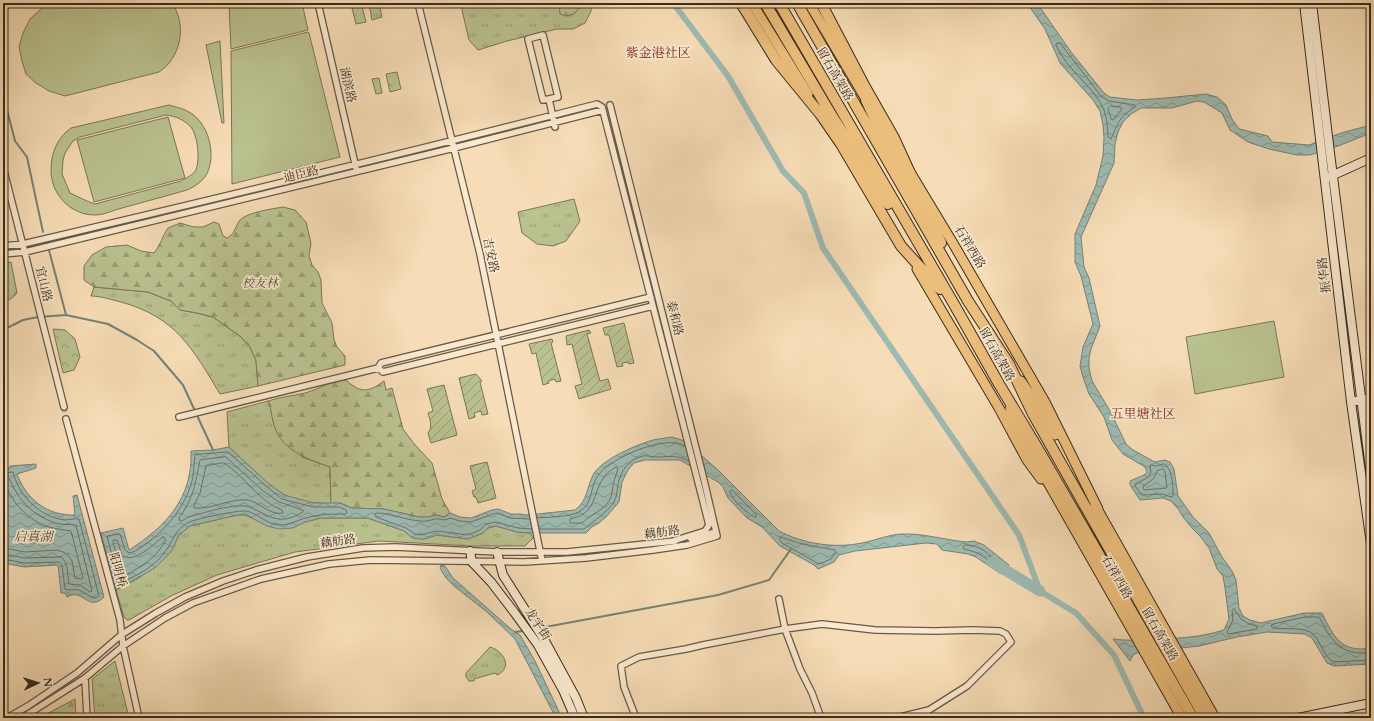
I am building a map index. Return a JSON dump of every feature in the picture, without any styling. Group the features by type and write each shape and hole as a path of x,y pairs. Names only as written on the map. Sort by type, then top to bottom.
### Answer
{"highway":[{"path":"741,3 776,60 826,116"},
{"path":"764,3 826,116 899,221 924,254"},
{"name":"留石高架路","path":"780,3 1193,718"},
{"name":"留石高架路","path":"797,3 968,301 1009,364 1032,414 1205,718"},
{"path":"821,3 894,138 910,173"},
{"path":"866,100 886,143 932,222 968,301"},
{"name":"石祥西路","path":"826,116 901,246"},
{"path":"901,246 955,306"}],"main road":[{"name":"石祥西路","path":"752,3 826,116"},
{"name":"石祥西路","path":"809,3 962,258 1045,402 1098,510"},
{"name":"振华路","path":"1304,3 1324,135"},
{"name":"振华路","path":"1312,3 1326,154 1371,476"},
{"path":"1329,177 1371,158"},
{"name":"振华路","path":"1329,177 1351,402 1371,544"},
{"name":"石祥西路","path":"901,246 927,285 999,408 1026,460 1053,491"},
{"name":"石祥西路","path":"1009,364 1040,408 1215,718"},
{"name":"石祥西路","path":"999,384 1022,435 1182,718"},
{"path":"1351,402 1371,398"},
{"path":"470,551 472,562"},
{"name":"龙宇街","path":"497,552 503,575 531,617 575,718"},
{"name":"龙宇街","path":"472,562 491,582 521,621 542,643 576,698 584,718"},
{"path":"1298,718 1371,703"}],"street":[{"name":"湖滨路","path":"318,3 357,172"},
{"name":"吉安路","path":"418,3 480,254 542,561"},
{"path":"543,35 558,97 549,99 543,100 528,39 543,35"},
{"path":"549,99 555,125"},
{"name":"迪臣路","path":"3,246 23,244 355,165 597,104 603,108"},
{"name":"泰和路","path":"610,105 694,439 716,534"},
{"name":"迪臣路","path":"3,254 25,252 555,125 603,108"},
{"name":"泰和路","path":"603,108 709,525 705,531 673,542"},
{"name":"宜山路","path":"3,167 42,326 64,407"},
{"path":"182,416 378,368 381,363 651,297"},
{"path":"378,368 383,372 653,306"},
{"name":"阳明桥","path":"66,419 120,620 121,635"},
{"name":"藕舫路","path":"7,718 28,706 77,673 121,635 185,597 223,581 256,570 307,557 363,548 497,552 594,550 673,542 716,534"},
{"name":"藕舫路","path":"22,718 85,678 123,646 165,618 193,603 261,579 291,571 329,564 371,560 472,562 542,561 653,550 687,545 716,534"},
{"path":"779,599 785,629 800,670 812,693 821,718"},
{"path":"636,718 624,687 621,666 639,657 785,629 822,624 875,630 972,630 1000,631 1006,634 1011,642 967,686 929,710 896,718"},
{"path":"121,635 139,718"},
{"path":"85,678 87,718"}],"green space":[{"path":"59,3 172,3 179,17 180,40 170,62 159,72 65,96 49,91 36,83 26,74 19,47 23,33 30,19 43,7"},
{"path":"229,3 302,3 308,30 231,49"},
{"path":"379,3 382,17 372,20 369,4"},
{"path":"462,3 591,3 591,11 585,23 573,29 557,29 507,41 478,50 469,40 462,10"},
{"path":"559,3 578,3 579,8 574,14 566,16 560,14"},
{"path":"362,6 366,22 356,24 352,8"},
{"path":"308,32 340,157 232,184 231,51"},
{"path":"220,41 224,123 222,123 206,45"},
{"path":"397,72 401,89 390,92 386,74"},
{"path":"379,78 382,93 376,94 372,79"},
{"path":"169,105 185,110 195,116 206,131 211,150 209,169 201,181 187,190 102,214 86,214 70,207 64,202 58,195 52,179 51,164 56,146 62,136 71,128","holes":["166,115 183,120 191,127 198,148 198,160 195,172 181,181 95,204 70,193 62,174 65,153 73,141 80,137"]},
{"path":"168,117 185,178 94,202 77,140"},
{"path":"574,199 580,221 566,241 553,246 537,244 522,233 518,212"},
{"name":"校友林","path":"283,207 295,210 306,222 311,243 309,256 312,265 318,272 321,280 322,303 332,323 334,340 337,347 345,356 345,365 258,386 256,361 250,347 241,337 213,317 180,310 171,301 148,292 94,287 84,280 84,266 92,255 106,247 127,245 141,251 154,253 168,228 180,223 194,227 203,227 214,222 219,224 223,236 227,238 232,234 240,220 244,217 260,211"},
{"path":"11,262 17,293 3,303 3,263"},
{"path":"94,287 148,292 171,301 180,310 213,317 241,337 250,347 256,360 258,386 220,394 191,349 169,326 156,316 140,308 106,298 91,296"},
{"path":"1274,321 1284,377 1195,394 1186,337"},
{"path":"624,323 634,363 622,363 623,366 617,367 609,335 605,335 603,328"},
{"path":"53,329 65,330 75,339 80,357 74,370 63,373"},
{"path":"589,330 591,333 587,334 600,381 608,379 611,389 579,399 575,386 582,384 572,344 567,345 566,336"},
{"path":"552,339 553,342 551,343 561,381 556,382 555,379 548,381 549,383 543,385 536,353 532,354 529,344"},
{"path":"476,374 482,381 480,382 488,414 482,415 481,411 474,413 475,417 469,419 459,378"},
{"path":"346,380 356,387 364,390 373,388 384,381 386,390 392,388 403,429 415,445 432,463 442,499 450,513 444,517 436,515 419,517 384,509 352,508 340,503 331,504 330,467 292,450 280,438 276,431 268,401 305,393 330,383"},
{"path":"444,385 457,435 431,443 428,433 431,426 428,413 433,411 427,389"},
{"path":"268,401 272,411 273,421 302,457 330,467 331,504 313,503 288,497 262,478 229,447 227,412"},
{"path":"487,462 496,498 478,503 472,491 476,489 470,466"},
{"path":"237,515 245,515 254,519 292,528 305,522 321,518 368,518 404,531 413,538 424,539 437,535 468,539 483,533 488,528 496,526 517,532 530,533 533,538 525,546 472,546 379,541 295,552 217,575 171,596 129,620 124,617 116,590 139,578 170,552 179,535 190,526"},
{"path":"490,647 495,649 503,656 506,664 505,668 497,675 495,673 474,679 474,681 469,681 466,677 466,673"},
{"path":"115,661 129,718 95,718 92,679"},
{"path":"75,699 76,718 39,718"}],"water":[{"path":"1027,3 1037,3 1071,52 1104,93 1110,97 1137,100 1206,94 1217,97 1226,105 1232,119 1239,129 1268,136 1272,142 1309,145 1341,133 1371,125 1371,133 1310,155 1297,155 1269,149 1248,142 1230,130 1222,113 1204,102 1197,101 1172,108 1141,108 1131,114 1123,122 1118,132 1115,144 1114,163 1081,237 1084,267 1089,278 1100,326 1091,349 1089,368 1092,381 1110,411 1126,444 1133,450 1155,462 1165,460 1170,462 1174,469 1178,496 1193,517 1209,533 1222,557 1232,571 1236,580 1239,608 1243,616 1261,623 1304,613 1322,613 1335,636 1345,645 1352,648 1371,648 1371,664 1334,666 1327,663 1312,638 1305,634 1267,632 1199,646 1137,653 1133,655 1130,661 1113,639 1136,640 1184,638 1224,630 1229,619 1225,588 1223,576 1217,569 1209,548 1171,501 1163,498 1140,500 1130,485 1130,481 1144,475 1147,472 1145,467 1123,454 1112,440 1104,417 1089,394 1083,377 1080,366 1083,347 1093,324 1081,276 1075,262 1075,234 1096,185 1103,156 1103,125 1100,111 1093,100 1060,63 1045,29"},
{"path":"672,437 685,441 718,470 779,531 797,539 817,544 846,545 901,534 966,542 974,541 984,545 1009,565 1001,574 976,557 968,554 942,550 937,544 926,543 855,551 839,555 834,562 818,569 814,565 780,546 762,527 747,518 728,498 723,487 718,482 680,460 645,460 634,463 628,470 622,482 619,502 607,516 586,533 517,532 496,526 488,528 483,533 468,539 437,535 420,539 413,538 404,531 368,518 321,518 305,522 292,528 279,529 267,526 246,515 237,515 190,526 179,535 171,552 155,568 116,590 101,533 123,528 129,550 155,531 175,509 182,496 188,482 191,451 213,450 229,447 268,483 284,495 314,503 340,503 352,508 384,509 419,517 436,515 444,517 450,513 460,517 471,518 498,509 511,514 528,515 575,510 582,503 593,475 604,463 620,453 638,445 653,440"},
{"name":"启真湖","path":"36,464 36,468 17,474 26,491 39,504 55,513 75,515 73,496 77,495 104,597 98,601 89,601 77,595 67,597 65,593 61,593 58,565 24,567 3,563 3,469 10,468 10,466"},
{"path":"441,565 445,566 453,578 511,629 520,635 535,661 562,718 556,718 515,639 487,612 446,578 440,568"}],"waterway":[{"path":"3,7 19,3"},
{"path":"673,3 728,76 783,171 804,193 823,248 1019,535 1040,591 1076,613 1114,655 1144,718"},
{"path":"3,94 15,141 27,157 43,232"},
{"path":"49,250 66,315"},
{"path":"3,330 23,320 38,317 66,315 108,324 137,340 154,351 183,385 213,450"},
{"path":"540,628 718,595 769,580 791,549"},
{"path":"992,562 1040,591"},
{"path":"515,632 524,631"}],"tunnel":[{"path":"64,407 66,419"}],"district":[{"name":"紫金港社区","path":"658,53"},
{"name":"五里塘社区","path":"1143,414"}]}
